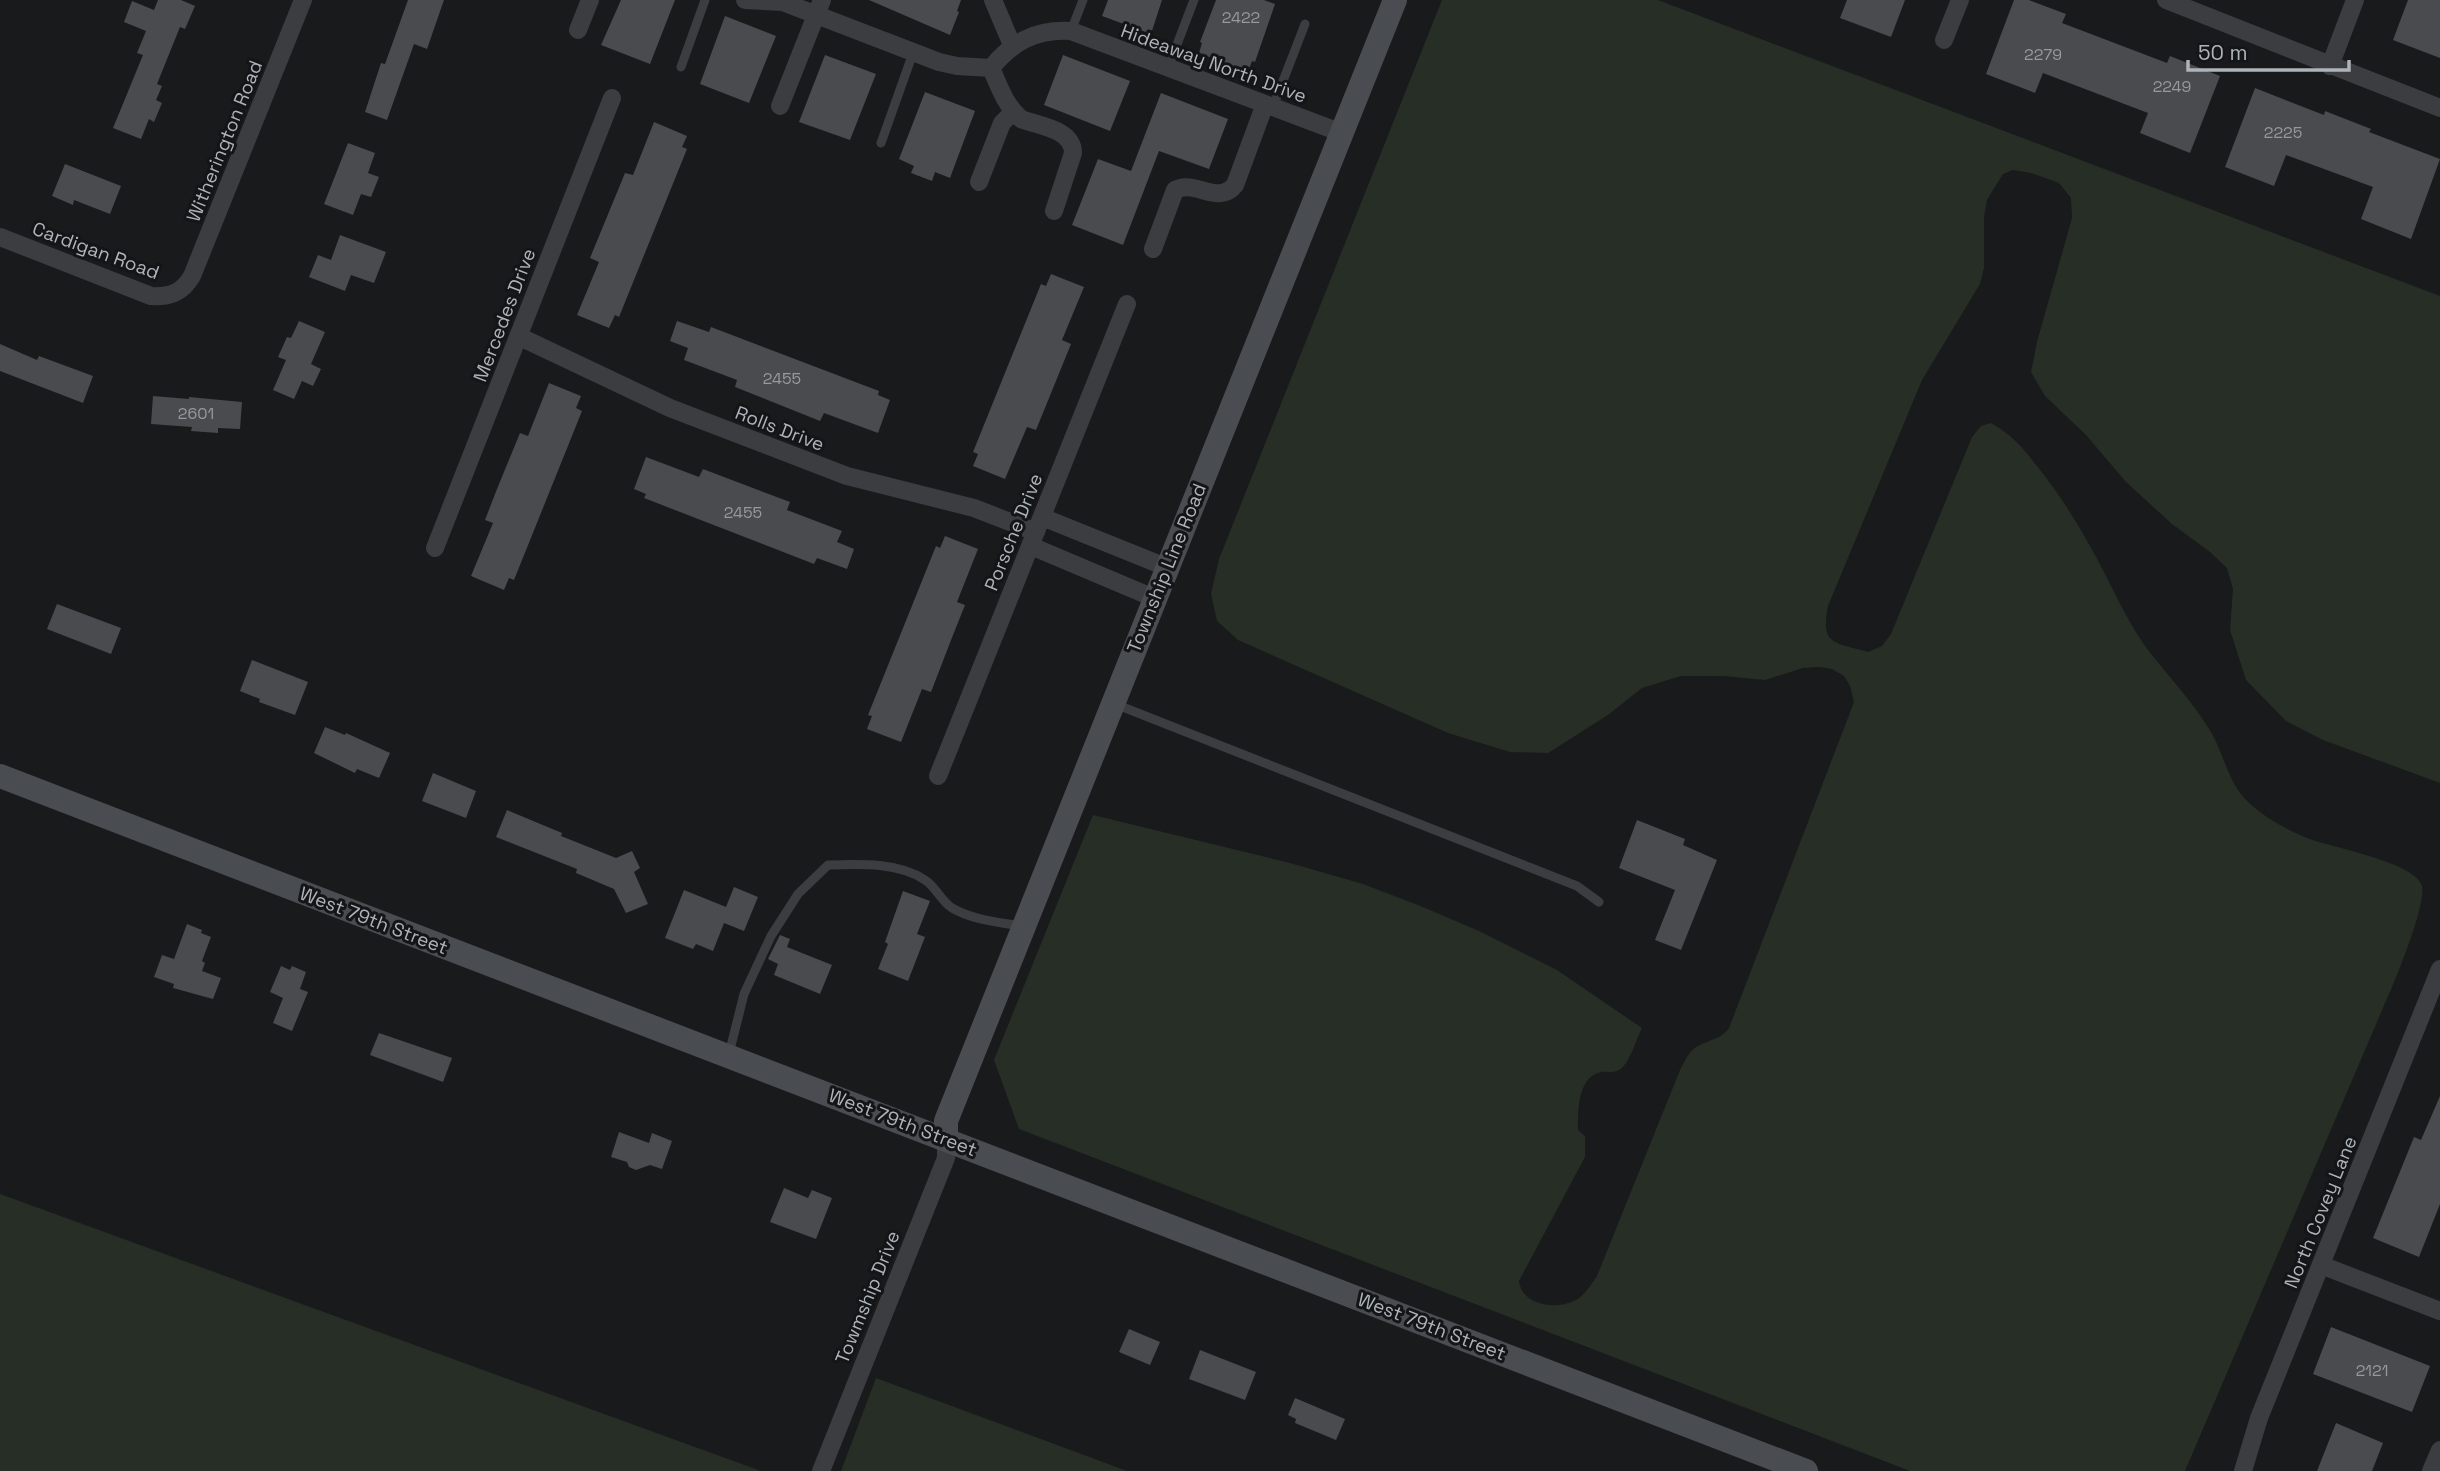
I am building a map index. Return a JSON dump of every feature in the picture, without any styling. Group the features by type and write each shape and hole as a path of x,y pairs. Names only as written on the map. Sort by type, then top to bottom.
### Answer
{"main road":[{"name":"Township Line Road","path":"946,1139 946,1121 1111,703 1274,306 1395,0"},
{"name":"West 79th Street","path":"0,776 1806,1471"}],"street":[{"name":"Witherington Road","path":"177,293 187,285 192,276 303,0"},
{"path":"578,30 590,0"},
{"path":"745,0 819,8 913,53 957,66 991,68"},
{"path":"993,0 1012,45"},
{"path":"1944,40 1960,0"},
{"path":"2166,0 2440,108"},
{"path":"2330,66 2356,0"},
{"path":"780,106 819,8"},
{"path":"991,68 1012,45 1044,33 1071,31"},
{"name":"Hideaway North Drive","path":"1071,31 1342,133"},
{"path":"991,68 1013,112 1021,119 1067,136 1073,146 1054,211"},
{"name":"Mercedes Drive","path":"435,548 612,98"},
{"path":"1153,249 1175,190 1187,186 1220,194 1235,185 1269,105"},
{"path":"979,182 1002,123 1013,112"},
{"name":"Cardigan Road","path":"0,237 151,296 166,297 177,293"},
{"name":"Porsche Drive","path":"938,776 1127,304"},
{"name":"Rolls Drive","path":"518,336 670,408 847,476 974,508 1036,532 1166,567"},
{"name":"Rolls Drive","path":"1036,532 1154,598"},
{"name":"North Covey Lane","path":"2243,1471 2256,1427 2440,969"},
{"name":"Towmship Drive","path":"821,1471 946,1158 946,1139"},
{"path":"2321,1265 2440,1311"},
{"path":"2431,1471 2440,1450"}],"lane":[{"path":"681,67 705,0"},
{"path":"1071,31 1083,0"},
{"path":"1168,68 1195,0"},
{"path":"1269,105 1305,24"},
{"path":"881,143 913,53"},
{"path":"1111,703 1577,886 1599,902"},
{"path":"729,1056 744,994 771,936 798,894 828,865 861,864 900,870 925,880 951,907 981,920 1023,926"}],"shaded area":[{"path":"1442,0 1658,0 2440,296 2440,783 2323,740 2286,721 2246,680 2230,630 2233,589 2227,568 2172,524 2126,482 2086,435 2045,396 2031,372 2072,218 2071,198 2059,183 2031,173 2013,170 2003,174 1987,200 1984,217 1984,268 1980,284 1922,380 1828,606 1826,629 1833,640 1868,652 1882,646 1891,634 1972,437 1981,426 1991,423 2022,447 2061,498 2089,543 2136,632 2211,732 2231,777 2244,797 2259,812 2288,830 2389,863 2416,877 2422,886 2420,907 2396,978 2185,1471 1910,1471 1019,1129 994,1060 1093,815 1290,863 1363,884 1479,931 1557,970 1642,1028 1631,1055 1622,1068 1593,1075 1583,1088 1578,1130 1585,1136 1585,1157 1519,1281 1527,1296 1543,1304 1562,1304 1579,1298 1597,1276 1686,1058 1693,1049 1720,1036 1729,1028 1854,702 1844,676 1832,669 1819,667 1803,668 1765,680 1681,676 1642,688 1608,715 1548,753 1510,752 1448,733 1238,640 1217,621 1211,594 1219,559"},
{"path":"0,1194 761,1471 0,1471"},
{"path":"876,1378 1127,1471 841,1471"}],"building":[{"path":"158,0 181,0 195,6 185,29 180,27 157,84 162,86 156,100 162,103 154,122 149,119 141,139 113,128 143,55 137,53 146,31 124,22 132,1 154,10"},
{"path":"408,0 444,0 427,49 414,44 387,120 365,112 381,63 385,64"},
{"path":"621,0 675,0 650,64 601,45"},
{"path":"869,0 961,0 950,35"},
{"path":"1108,0 1162,0 1151,34 1102,16"},
{"path":"1216,0 1264,0 1275,4 1255,62 1252,61 1248,72 1199,53 1200,42"},
{"path":"1847,0 1905,0 1891,37 1840,18"},
{"path":"2014,0 2029,0 2066,14 2062,23 2167,63 2170,56 2220,76 2190,153 2140,133 2148,113 2043,73 2035,93 1986,74"},
{"path":"2408,0 2440,0 2440,58 2393,40"},
{"path":"725,16 776,36 749,103 700,84"},
{"path":"825,55 876,74 850,140 799,122"},
{"path":"1063,55 1130,81 1110,131 1044,105"},
{"path":"2255,88 2324,115 2325,111 2371,129 2369,132 2440,159 2411,239 2361,219 2373,187 2286,155 2274,186 2225,167"},
{"path":"925,92 975,111 950,178 935,172 932,181 911,173 914,166 899,159"},
{"path":"1161,93 1228,119 1209,169 1159,151 1123,245 1072,225 1098,159 1131,171"},
{"path":"654,122 687,136 682,147 687,149 619,317 615,315 609,328 577,315 599,262 590,258 625,173 633,175"},
{"path":"348,143 375,153 368,173 379,177 371,197 361,194 353,215 324,204"},
{"path":"65,164 121,186 110,214 74,200 73,205 52,196"},
{"path":"340,235 386,252 374,283 351,275 345,291 309,277 318,255 331,260"},
{"path":"1051,274 1084,287 1062,340 1071,344 1036,430 1027,427 1005,479 973,466 978,454 973,452 1041,284 1046,286"},
{"path":"299,321 325,332 311,364 321,369 313,386 302,381 294,399 273,390 286,360 278,357 287,337 291,338"},
{"path":"677,321 709,332 711,327 879,391 878,395 890,400 878,433 824,413 820,421 735,387 737,380 684,360 688,348 670,341"},
{"path":"0,344 37,360 39,356 93,376 83,403 0,371"},
{"path":"549,383 581,396 576,408 582,411 514,580 509,578 504,590 471,576 493,523 485,520 497,489 520,433 528,436"},
{"path":"153,396 242,402 240,429 218,428 218,433 191,431 192,427 151,424"},
{"path":"646,457 699,477 703,469 790,502 787,510 842,531 837,542 854,549 847,569 817,558 814,564 644,498 646,494 634,489"},
{"path":"945,536 978,549 957,602 965,605 931,692 922,689 901,742 867,729 872,716 868,715 936,546 940,548"},
{"path":"57,604 121,628 111,654 47,629"},
{"path":"252,660 308,682 295,715 259,702 260,699 240,691"},
{"path":"325,727 345,735 346,733 390,753 379,778 357,769 355,773 314,753"},
{"path":"433,773 476,791 466,818 422,801"},
{"path":"507,810 616,858 632,851 640,868 634,872 648,904 626,913 614,889 576,873 577,869 496,837"},
{"path":"1637,820 1685,839 1683,845 1717,860 1681,950 1655,940 1675,890 1619,868"},
{"path":"734,887 758,897 744,931 724,923 713,951 696,944 693,949 665,938 684,890 726,907"},
{"path":"903,891 930,901 917,934 925,937 908,981 878,969"},
{"path":"187,924 211,937 202,961 205,963 202,971 221,978 213,999 173,988 174,984 154,977 162,955 174,959"},
{"path":"780,935 790,939 787,947 832,965 820,994 774,975 778,964 768,959"},
{"path":"281,966 290,970 292,966 306,972 300,989 308,992 292,1031 273,1023 283,998 270,992"},
{"path":"379,1033 452,1058 443,1082 370,1055"},
{"path":"2440,1096 2440,1204 2419,1257 2373,1238 2414,1137 2421,1140"},
{"path":"619,1132 649,1143 652,1133 672,1141 662,1169 650,1165 636,1170 629,1167 627,1162 611,1157"},
{"path":"784,1188 808,1198 812,1190 832,1198 816,1239 770,1222"},
{"path":"2331,1327 2430,1366 2412,1412 2313,1374"},
{"path":"1129,1329 1160,1342 1150,1365 1119,1352"},
{"path":"1200,1350 1256,1372 1245,1400 1189,1379"},
{"path":"1295,1398 1345,1419 1336,1440 1295,1423 1296,1419 1288,1415"},
{"path":"2336,1423 2383,1443 2372,1471 2317,1471"}]}
